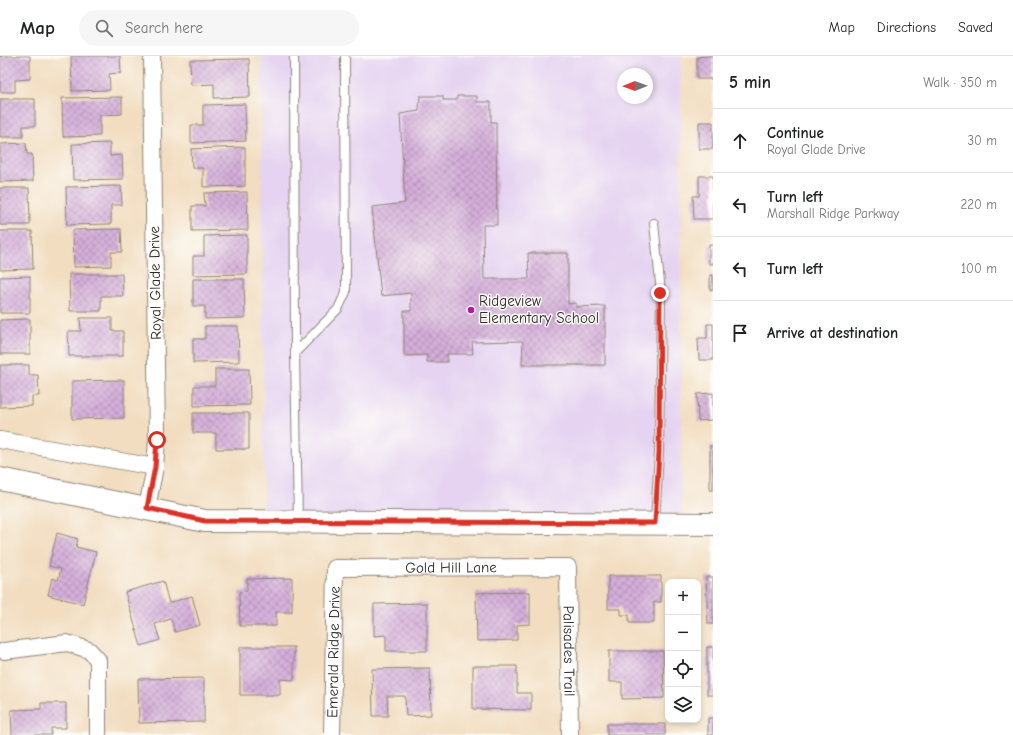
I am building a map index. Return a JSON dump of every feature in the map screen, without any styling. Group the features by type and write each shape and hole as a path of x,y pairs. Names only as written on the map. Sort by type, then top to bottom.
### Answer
{"street":[{"name":"Royal Glade Drive","path":"147,508 155,467 157,440 152,56"},
{"path":"0,440 155,467"},
{"path":"0,479 205,521 713,524"},
{"name":"Gold Hill Lane","path":"335,568 568,567"},
{"name":"Palisades Trail","path":"568,567 570,735"},
{"name":"Emerald Ridge Drive","path":"332,735 335,568"},
{"path":"4,651 67,643 88,650 98,660 98,735"}],"lane":[{"path":"294,56 295,353 298,522"},
{"path":"295,353 338,309 346,292 345,56"},
{"path":"654,223 660,293 659,452 655,523"}],"shaded area":[{"name":"Ridgeview Elementary School","path":"261,56 681,56 681,523 264,522"}],"building":[{"path":"0,56 30,56 30,79 15,80 15,92 0,92"},
{"path":"71,56 120,56 121,73 109,74 110,90 72,91"},
{"path":"713,56 713,79 697,79 697,57"},
{"path":"249,59 250,97 214,98 214,84 191,85 190,60"},
{"path":"420,96 443,96 443,100 457,100 457,96 477,96 477,102 491,102 491,122 496,122 497,225 483,225 484,279 529,279 528,253 568,253 568,304 576,303 576,307 605,306 605,365 522,365 523,341 472,342 473,354 447,354 447,362 427,362 427,355 404,356 404,311 411,311 411,293 381,296 372,207 405,203 400,114 419,111"},
{"path":"122,97 122,114 100,115 100,136 63,137 62,98"},
{"path":"0,99 35,99 35,126 23,126 23,137 0,137"},
{"path":"245,104 246,141 191,143 191,125 203,125 203,105"},
{"path":"699,122 713,122 713,149 699,149"},
{"path":"26,143 27,154 32,154 33,181 0,182 0,144"},
{"path":"110,143 110,156 122,155 123,179 73,180 72,144"},
{"path":"245,147 245,186 203,187 203,168 192,168 191,149"},
{"path":"699,176 713,176 713,219 694,219 693,196 699,196"},
{"path":"121,186 122,205 111,205 111,224 67,225 66,187"},
{"path":"0,188 29,188 30,225 0,225"},
{"path":"247,192 248,230 192,231 192,206 205,206 204,193"},
{"path":"121,229 122,252 111,252 111,266 74,267 73,230"},
{"path":"0,231 32,231 33,269 0,270"},
{"path":"247,235 247,274 193,275 193,256 204,256 204,236"},
{"path":"709,245 713,245 713,264 709,264"},
{"path":"69,274 122,274 123,296 101,296 101,311 70,311"},
{"path":"710,275 713,275 713,290 710,290"},
{"path":"30,276 30,313 0,313 0,277"},
{"path":"193,279 244,279 245,318 205,319 205,306 193,306"},
{"path":"80,318 112,318 112,331 123,331 123,356 69,356 68,331 81,331"},
{"path":"30,319 30,354 0,354 0,320"},
{"path":"707,324 713,324 713,360 699,360 698,338 707,338"},
{"path":"205,326 238,326 239,362 193,363 193,339 205,339"},
{"path":"0,365 29,365 29,375 38,375 39,396 32,396 32,406 0,407"},
{"path":"215,369 249,369 250,405 194,406 194,386 215,386"},
{"path":"124,380 124,418 72,419 72,381"},
{"path":"713,393 713,420 698,421 697,394"},
{"path":"193,413 249,413 249,449 216,449 216,433 193,433"},
{"path":"710,446 713,446 713,490 710,490"},
{"path":"57,533 78,539 76,547 96,552 83,604 48,595 52,578 58,580 61,569 49,566"},
{"path":"608,576 661,576 661,602 654,602 654,623 629,623 629,615 621,615 621,609 608,609"},
{"path":"706,577 713,577 713,624 708,624"},
{"path":"292,578 292,612 276,612 276,626 240,626 239,592 247,591 247,579"},
{"path":"163,581 169,603 192,596 200,625 175,632 171,619 155,624 160,640 141,646 125,592"},
{"path":"530,592 530,624 517,625 517,640 477,641 476,593"},
{"path":"427,603 427,651 386,651 386,635 374,636 374,604"},
{"path":"240,647 294,647 294,680 280,679 280,695 240,695"},
{"path":"707,647 713,647 713,695 707,695"},
{"path":"609,651 663,651 664,698 622,699 622,682 609,682"},
{"path":"473,666 517,666 517,693 531,693 531,710 473,709"},
{"path":"430,668 431,715 406,716 405,696 387,696 388,716 373,716 372,669"},
{"path":"204,678 204,722 139,723 138,679"},
{"path":"41,703 66,703 66,728 51,728 51,735 12,735 11,710 41,709"},
{"path":"708,718 713,718 713,735 708,735"},
{"path":"607,724 665,724 665,735 607,735"}],"place":[{"name":"Ridgeview Elementary School","path":"471,310"}],"route":[{"path":"157,440 155,467 147,508 205,521 655,523 659,452 660,293"}]}
